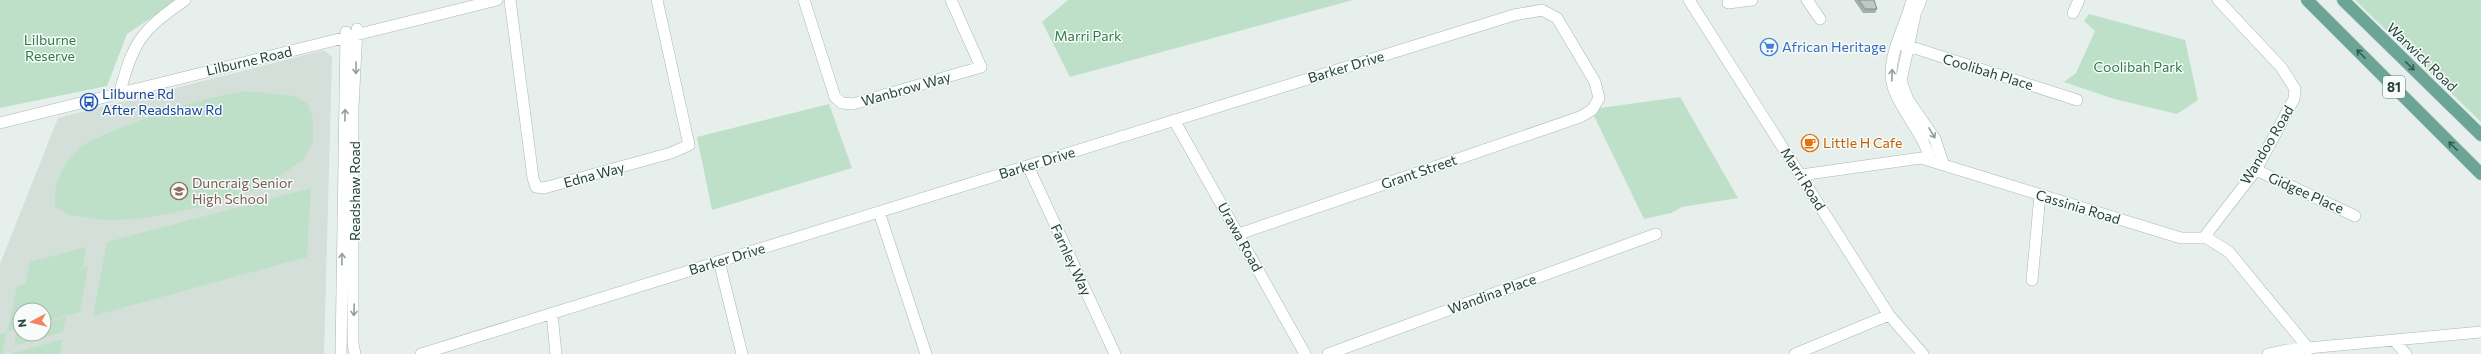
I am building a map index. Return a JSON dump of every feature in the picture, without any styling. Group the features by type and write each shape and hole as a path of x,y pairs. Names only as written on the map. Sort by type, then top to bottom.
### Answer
{"main road":[{"name":"81","path":"2307,0 2481,174"},
{"name":"Warwick Road","path":"2342,0 2481,135"}],"street":[{"path":"120,89 128,58 138,37 154,22 185,0"},
{"name":"Lilburne Road","path":"351,33 473,0"},
{"name":"Lilburne Road","path":"0,119 351,33 498,0"},
{"name":"Edna Way","path":"510,0 533,178 536,187 544,188 671,153 684,149 689,145 688,134 656,0"},
{"name":"Wanbrow Way","path":"804,0 836,97 842,103 852,104 981,67 951,0"},
{"name":"Marri Road","path":"1689,0 1889,315 1923,354"},
{"path":"1728,3 1752,0"},
{"path":"1807,0 1820,19"},
{"path":"1912,0 1904,26 1901,74 1902,86 1907,96 1932,132 1942,153 1943,163"},
{"path":"1921,0 1891,75 1892,88 1926,139 1930,160"},
{"path":"2073,13 2079,0"},
{"name":"Wandoo Road","path":"2205,236 2256,170 2294,99 2295,89 2281,68 2218,0"},
{"name":"Barker Drive","path":"421,354 1514,15 1542,10 1557,18 1596,82 1599,98 1596,105"},
{"path":"1904,26 1909,25 1915,15"},
{"name":"Readshaw Road","path":"341,354 351,33"},
{"name":"Readshaw Road","path":"351,33 356,280 353,344 355,354"},
{"name":"Coolibah Place","path":"1903,46 2077,100"},
{"name":"Grant Street","path":"1239,234 1580,118 1592,110 1596,105"},
{"name":"Urawa Road","path":"1174,120 1305,354"},
{"name":"Cassinia Road","path":"1801,175 1911,159 1930,160 2182,238 2205,236"},
{"name":"Farnley Way","path":"1028,166 1115,354"},
{"name":"Gidgee Place","path":"2256,170 2355,216"},
{"path":"2032,280 2040,195"},
{"path":"879,212 926,354"},
{"name":"Wandina Place","path":"1328,354 1656,234"},
{"path":"2205,236 2215,239 2229,252 2309,349"},
{"path":"719,261 742,354"},
{"path":"552,314 556,354"},
{"path":"1795,354 1889,315"},
{"path":"2268,354 2286,350 2481,332"},
{"path":"2394,340 2406,354"}],"shaded area":[{"name":"Duncraig Senior High School","path":"324,50 332,57 324,354 0,354 0,264 58,118"}],"green space":[{"name":"Lilburne Reserve","path":"0,0 178,0 127,34 107,86 0,108"},
{"name":"Marri Park","path":"1068,0 1353,0 1070,77 1042,22"},
{"path":"2355,0 2481,0 2481,122"},
{"name":"Coolibah Park","path":"2089,14 2185,40 2198,100 2177,114 2114,99 2064,82 2076,73 2095,31 2084,21"},
{"path":"246,91 295,96 308,104 313,119 313,141 304,159 277,178 250,192 202,207 140,219 105,220 68,215 55,206 55,190 59,176 67,162 85,144 113,131 162,112 195,102"},
{"path":"1680,97 1738,198 1682,207 1671,213 1644,219 1594,116 1600,108"},
{"path":"829,104 852,168 712,210 697,137"},
{"path":"311,188 307,257 93,316 107,242"},
{"path":"86,247 83,268 88,266 80,312 52,320 52,302 14,302 17,286 25,284 30,262"},
{"path":"12,309 12,330 7,332"},
{"path":"66,317 63,332 52,335 52,321"},
{"path":"7,332 2,354 0,354 0,334"},
{"path":"63,339 60,354 12,354 12,353"},
{"path":"15,342 28,342 14,346"}],"building":[{"path":"1859,0 1874,0 1877,9 1865,9"}],"place":[{"name":"African Heritage","path":"1769,47"},
{"name":"Lilburne Rd After Readshaw Rd","path":"89,102"},
{"name":"Little H Cafe","path":"1810,143"},
{"name":"Duncraig Senior High School","path":"179,191"}]}
